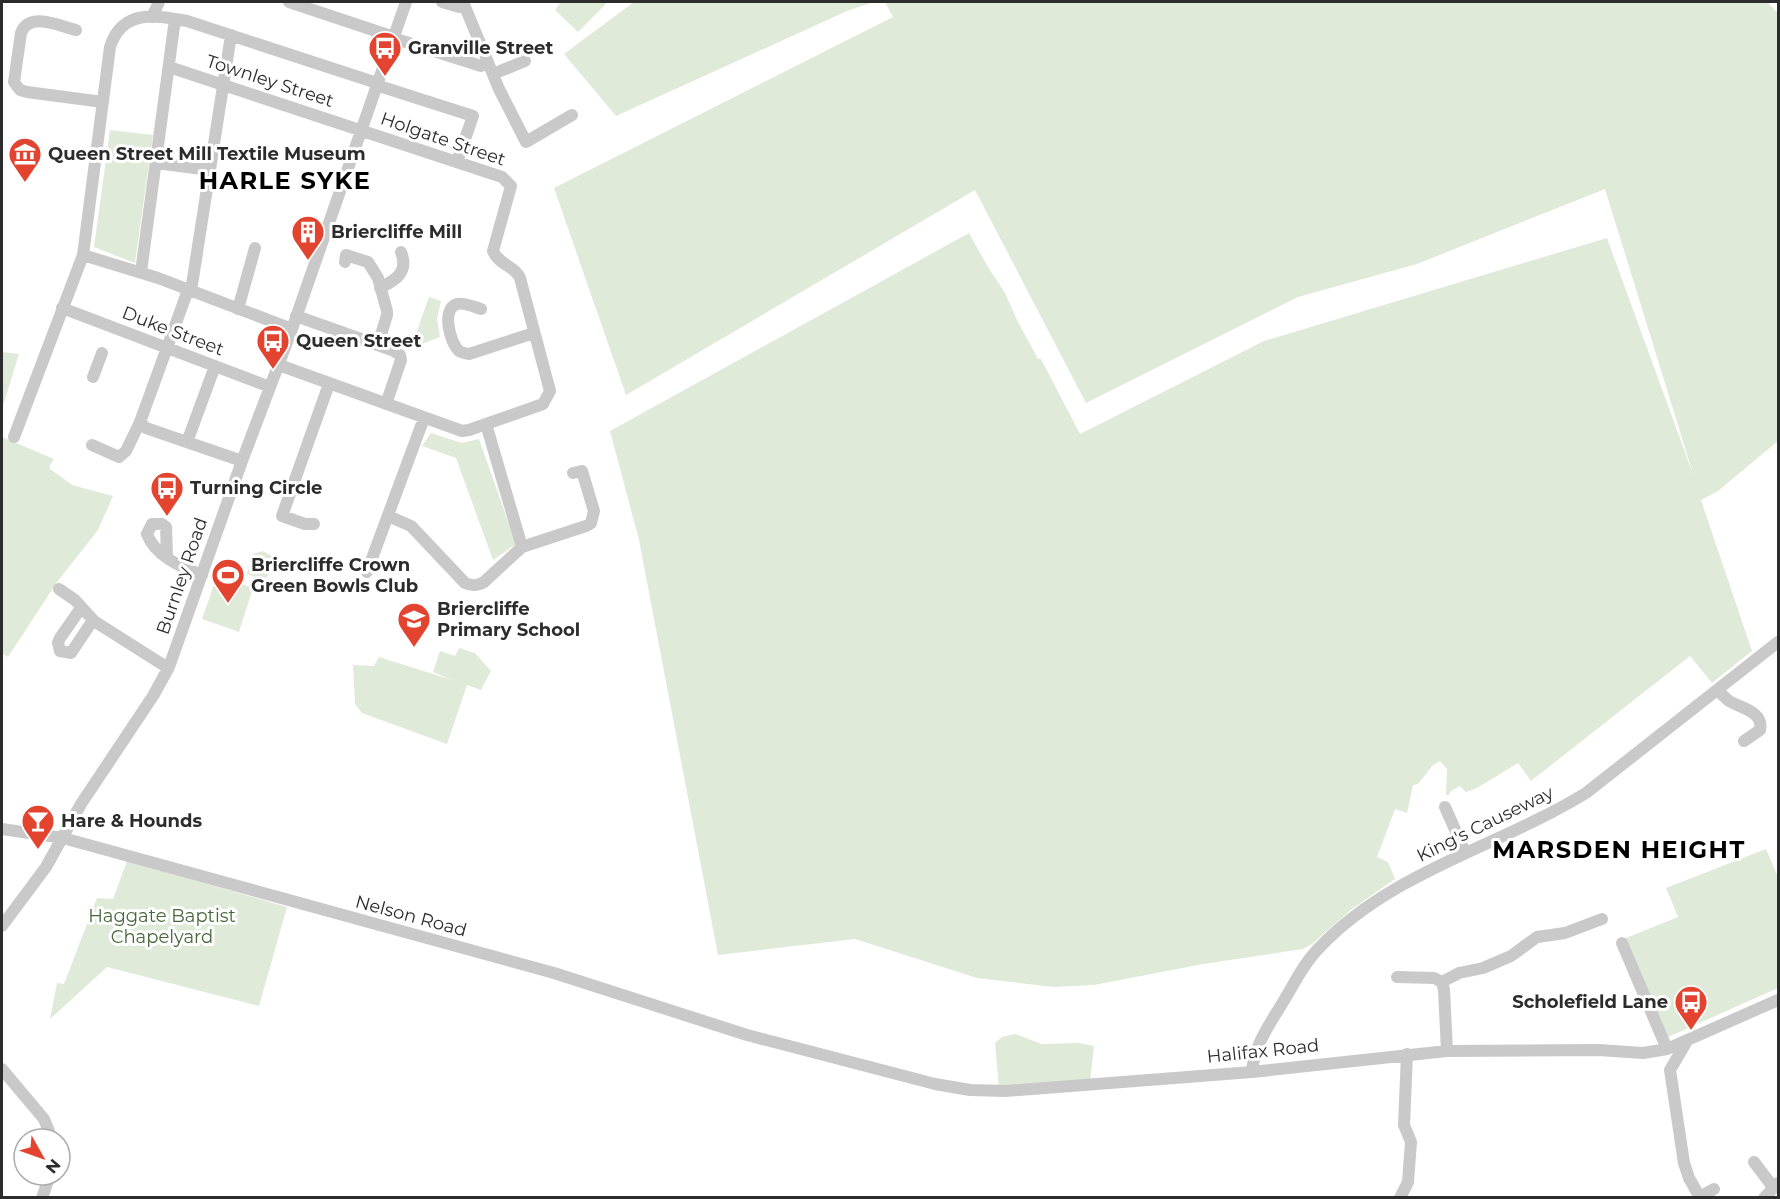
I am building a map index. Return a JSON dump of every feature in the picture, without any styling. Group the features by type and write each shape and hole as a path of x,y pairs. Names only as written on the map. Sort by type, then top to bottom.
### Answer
{"street":[{"path":"153,17 159,2"},
{"path":"289,2 481,66"},
{"name":"Burnley Road","path":"63,838 81,804 153,696 168,668 279,365 406,2"},
{"path":"442,2 461,4 526,142 572,115"},
{"path":"14,437 82,255 110,47 118,30 132,19 153,17 175,19 231,35 473,116 457,162"},
{"path":"141,272 175,19"},
{"path":"76,30 36,20 24,26 14,82 20,90 27,92 103,102"},
{"path":"92,445 119,457 126,451 141,423 190,290 231,35"},
{"path":"493,74 525,61"},
{"name":"Townley Street","path":"169,67 361,130"},
{"name":"Holgate Street","path":"361,130 502,177 511,186 493,251 498,259 518,273 534,333"},
{"path":"156,163 210,170"},
{"path":"238,309 255,248"},
{"path":"380,288 402,274 404,254"},
{"path":"82,255 141,272 238,309 294,322 396,351 401,360 386,404"},
{"path":"346,256 368,262 378,278 387,315 378,345"},
{"path":"279,365 462,431 543,404 550,391 534,333 469,354 462,353 455,346 447,322 451,308 456,304 462,304 481,309"},
{"name":"Duke Street","path":"63,308 270,387"},
{"path":"93,377 102,353"},
{"path":"187,442 215,366"},
{"path":"314,524 305,524 282,516 329,384"},
{"path":"367,572 423,417"},
{"path":"141,423 242,461"},
{"path":"486,424 522,547"},
{"path":"388,516 411,526 465,583 478,585 522,547 586,526 591,522 594,511 581,471"},
{"path":"167,557 186,569 202,575"},
{"path":"59,589 75,600 93,620 168,668"},
{"path":"81,608 60,638 58,643 60,651 71,653 93,620"},
{"name":"King's Causeway","path":"1252,1072 1253,1056 1263,1035 1317,950 1355,916 1386,894 1465,852 1557,811 1586,793 1779,642"},
{"path":"1717,690 1729,701 1747,708 1757,717 1761,725 1760,730 1744,741"},
{"path":"1445,807 1465,852"},
{"name":"Nelson Road","path":"2,829 63,838 554,973 747,1035"},
{"path":"2,926 39,877 63,838"},
{"path":"1442,982 1459,973 1483,968 1511,957 1537,937 1565,933 1602,919"},
{"path":"1622,943 1667,1049"},
{"path":"1397,977 1434,978 1442,982 1447,1051"},
{"name":"Halifax Road","path":"747,1035 935,1084 970,1090 1017,1090 1252,1072 1447,1051 1599,1050 1643,1053 1667,1049 1779,1000"},
{"path":"1687,1041 1670,1070 1684,1163 1698,1194 1703,1195 1714,1189"},
{"path":"1400,1197 1408,1182 1411,1142 1404,1125 1407,1054"},
{"path":"2,1069 44,1119 47,1127"},
{"path":"1754,1162 1776,1185 1764,1197"}],"green space":[{"path":"561,2 606,2 578,32 555,10"},
{"path":"634,2 874,2 847,11 616,116 564,54"},
{"path":"885,2 1767,2 1778,13 1778,441 1718,491 1701,500 1752,651 1712,683 1690,656 1531,781 1518,763 1477,788 1466,792 1460,786 1451,791 1448,796 1446,794 1447,769 1440,761 1433,765 1418,784 1413,785 1407,813 1395,809 1377,857 1388,862 1395,879 1352,909 1312,944 1303,949 1203,964 1094,985 1053,987 977,978 855,939 718,955 639,540 610,431 969,233 1005,293 1017,320 1038,359 1041,359 1080,434 1264,341 1607,238 1694,477 1605,189 1417,264 1298,297 1086,403 975,190 626,395 554,188 893,17"},
{"path":"110,130 153,135 135,263 94,247"},
{"path":"429,297 441,301 437,319 440,337 411,348"},
{"path":"2,352 19,354 2,409"},
{"path":"431,433 462,443 479,439 516,544 493,560 456,458 422,446"},
{"path":"2,437 54,459 50,469 72,485 113,496 98,530 57,582 8,657 2,653"},
{"path":"263,551 275,558 268,576 263,580 247,574 253,554"},
{"name":"Briercliffe Crown Green Bowls Club","path":"217,576 253,588 239,632 202,619"},
{"path":"459,648 475,653 491,671 481,690 467,685 447,744 362,713 355,704 353,665 374,666 379,657 452,680 433,672 440,651 455,656"},
{"path":"1766,849 1778,877 1778,988 1668,1037 1626,938 1678,917 1666,888"},
{"name":"Haggate Baptist Chapelyard","path":"127,861 287,907 259,1006 107,967 50,1019 57,983 64,984 97,898 113,899"},
{"path":"1015,1034 1042,1044 1078,1043 1094,1046 1090,1083 999,1088 995,1043 1002,1037"}],"place":[{"name":"Granville Street","path":"385,77"},
{"name":"Queen Street Mill Textile Museum","path":"25,183"},
{"name":"Briercliffe Mill","path":"308,261"},
{"name":"Queen Street","path":"273,370"},
{"name":"Turning Circle","path":"167,517"},
{"name":"Briercliffe Crown Green Bowls Club","path":"228,604"},
{"name":"Briercliffe Primary School","path":"414,648"},
{"name":"Hare & Hounds","path":"38,850"},
{"name":"Scholefield Lane","path":"1691,1031"}],"district":[{"name":"HARLE SYKE","path":"285,181"},
{"name":"MARSDEN HEIGHT","path":"1619,850"}]}
